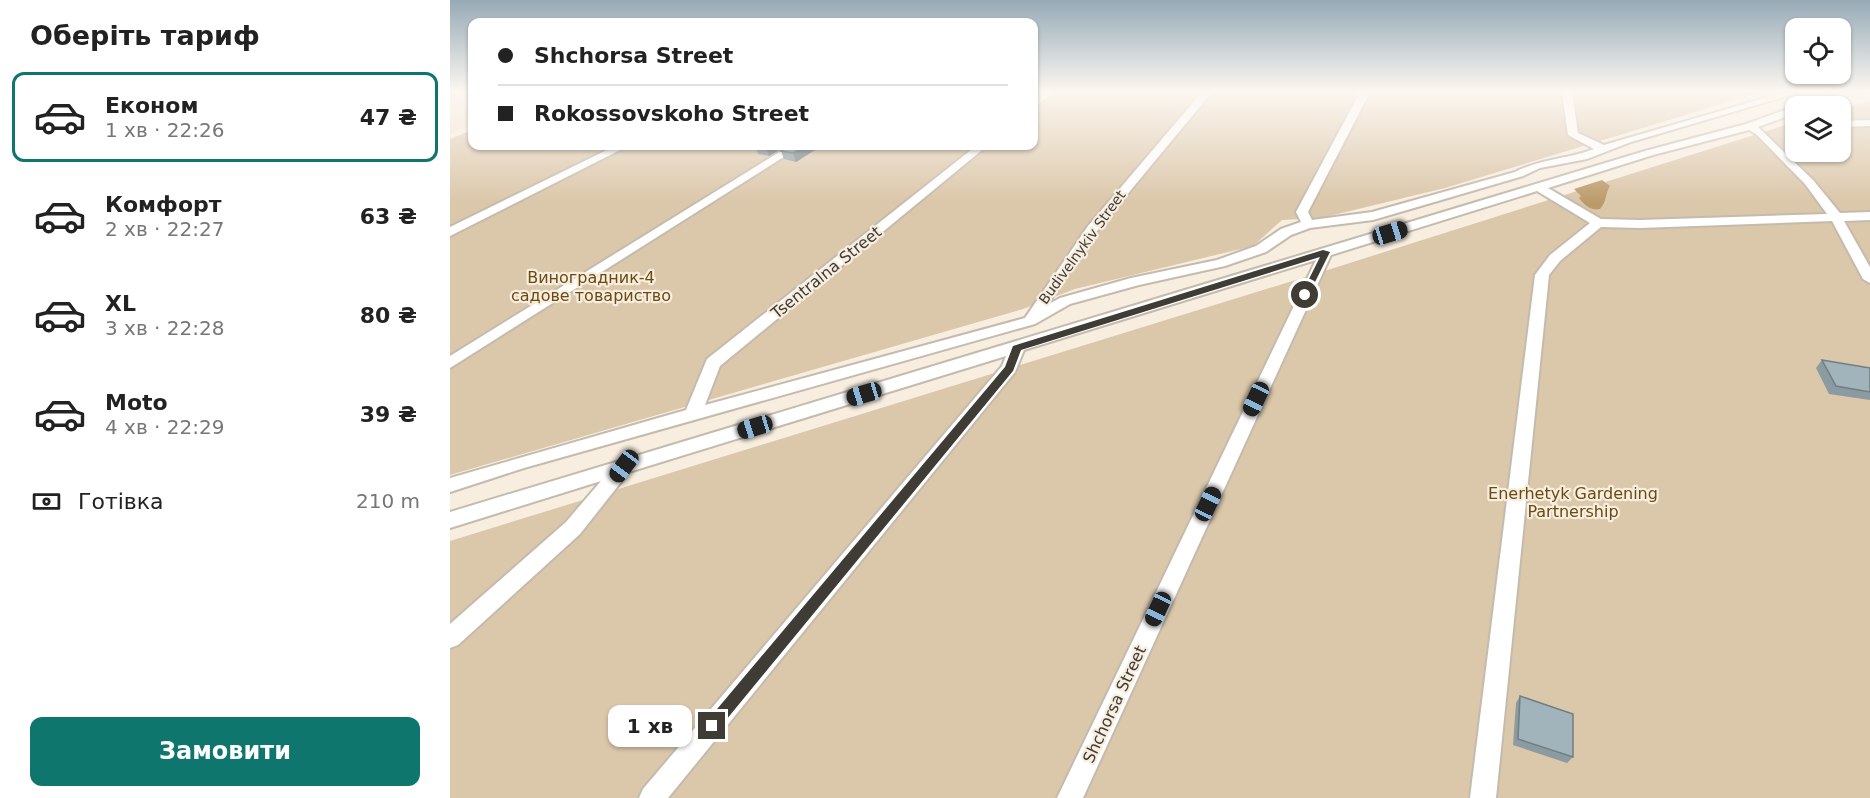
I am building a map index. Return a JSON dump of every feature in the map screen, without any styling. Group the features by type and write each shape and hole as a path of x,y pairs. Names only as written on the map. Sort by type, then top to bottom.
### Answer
{"lane":[{"name":"Budivelnykiv Street","path":"1030,321 1052,285 1104,211 1175,129"},
{"path":"1308,224 1302,212 1345,129"},
{"path":"1572,129 1573,135 1603,149"},
{"path":"450,485 523,462 1030,321 1065,301 1136,281 1220,263 1262,249 1286,232 1308,224 1396,211 1519,174 1537,165 1583,157 1662,129"},
{"path":"450,520 1649,153 1738,129"},
{"path":"1755,129 1809,182 1836,217 1870,279"},
{"path":"450,232 615,150"},
{"path":"450,363 790,150"},
{"name":"Tsentralna Street","path":"693,415 713,363 977,150"},
{"path":"1538,187 1598,223 1640,224 1870,216"},
{"path":"1483,798 1542,275 1555,258 1598,223"},
{"name":"Shchorsa Street","path":"1070,798 1326,252"},
{"path":"652,798 1010,368 1017,348"},
{"path":"450,638 573,528 624,466"}],"shaded area":[{"path":"450,129 462,129 450,134"},
{"path":"1602,180 1610,186 1600,209 1585,205 1579,198 1581,196 1574,189"}],"green space":[{"name":"Виноградник-4 садове товариство","path":"1038,129 1638,129 1445,188 1321,218 1282,220 1253,246 1075,289 1023,309 450,475 450,139 468,132 468,150 1038,150"},
{"name":"Enerhetyk Gardening Partnership","path":"1772,129 1785,129 1785,162 1851,162 1851,129 1870,129 1870,798 450,798 450,541 1315,274"}],"building":[{"path":"783,150 799,150 793,153 781,151"},
{"path":"1822,360 1870,368 1870,392 1836,386"},
{"path":"1520,696 1573,714 1573,757 1518,739"}],"route":[{"path":"712,726 1010,368 1017,348 1326,252 1305,295"}]}
